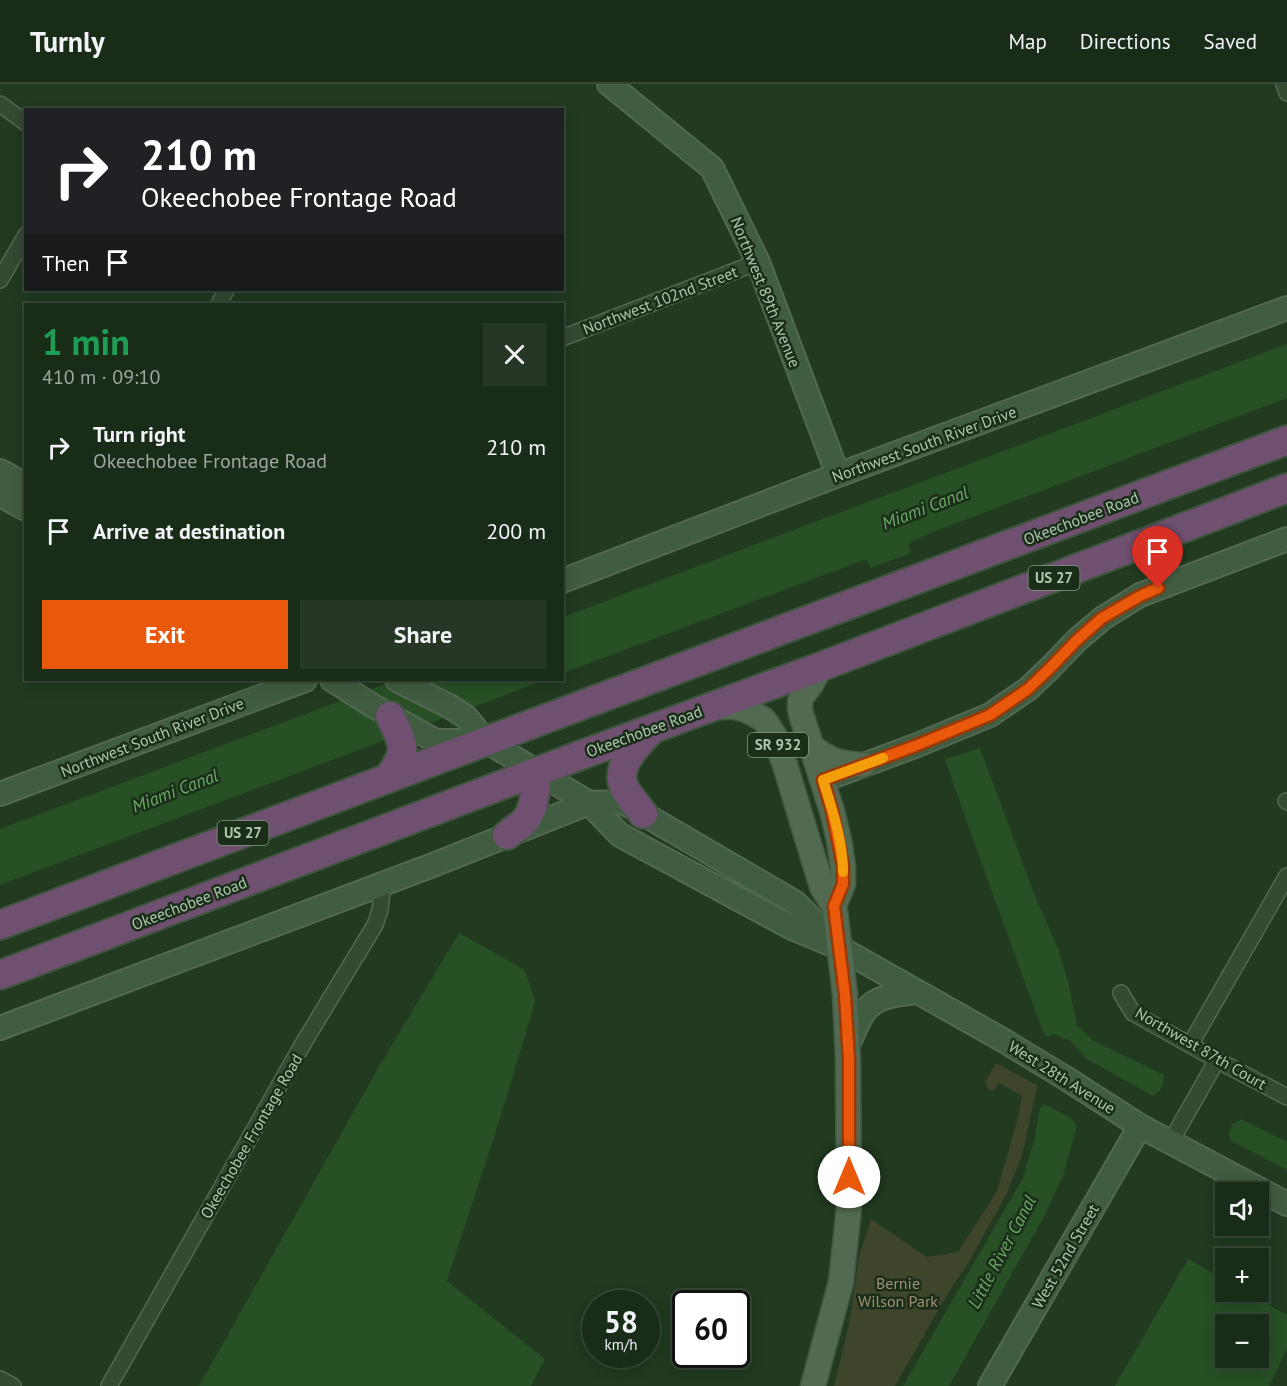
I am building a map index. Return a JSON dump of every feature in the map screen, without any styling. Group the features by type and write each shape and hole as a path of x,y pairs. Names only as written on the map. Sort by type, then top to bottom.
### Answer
{"highway":[{"name":"Okeechobee Road","path":"0,925 1287,440"},
{"name":"Okeechobee Road","path":"0,975 820,667 1287,488"},
{"path":"644,814 626,790 622,774 623,765 628,757 653,728"},
{"path":"388,778 402,756 403,729"},
{"path":"507,835 523,823 531,812 537,772"}],"main road":[{"name":"SR 932","path":"820,667 800,698 799,705 832,811 843,866 843,884 834,906"},
{"name":"SR 932","path":"710,707 735,707 746,710 763,719 774,735 822,887 834,906 845,995 848,1045 849,1208 842,1282 813,1386"},
{"path":"811,746 828,759 862,765"},
{"path":"804,827 809,805 823,780"}],"street":[{"name":"Northwest 89th Avenue","path":"609,84 712,168 758,262 838,476"},
{"path":"1284,84 1287,93"},
{"path":"0,104 24,122"},
{"path":"0,280 24,238"},
{"name":"Northwest 102nd Street","path":"564,337 758,262"},
{"name":"Northwest South River Drive","path":"564,580 1287,308"},
{"path":"0,471 24,484"},
{"path":"0,495 24,507"},
{"path":"823,780 990,715 1028,689 1102,618 1140,596 1287,539"},
{"name":"Northwest South River Drive","path":"0,794 275,686 300,681"},
{"path":"334,681 403,729 436,741 486,741"},
{"name":"West 28th Avenue","path":"399,681 458,711 486,741 589,802 620,835 792,928 840,948 1067,1079 1140,1126 1287,1204"},
{"path":"432,681 458,711"},
{"path":"0,1028 383,883 589,802"},
{"name":"West 28th Avenue","path":"589,802 622,802 644,814 796,903 840,948"},
{"path":"784,896 805,892 812,883 815,866"},
{"path":"690,872 698,868 715,867 760,882"},
{"path":"1190,1045 1287,876"},
{"name":"Okeechobee Frontage Road","path":"109,1386 304,1042 375,925 381,910 383,883"},
{"path":"848,1045 866,1010 874,1002 918,992"},
{"name":"Northwest 87th Court","path":"1121,993 1133,1013 1287,1097"},
{"path":"1170,1143 1217,1060"},
{"name":"West 52nd Street","path":"990,1386 1140,1126"},
{"path":"0,1379 13,1386"}],"green space":[{"name":"Bernie Wilson Park","path":"996,1063 1038,1086 1022,1156 1006,1195 895,1386 834,1386 849,1324 859,1256 871,1219 927,1257 958,1252 997,1191 1022,1096 999,1083 994,1091 989,1090 985,1082"}],"water":[{"name":"Miami Canal","path":"1287,344 1287,398 933,532 910,542 911,553 871,568 864,560 564,673 564,617"},
{"name":"Miami Canal","path":"393,681 542,681 0,885 0,829"},
{"path":"980,748 1033,891 1059,951 1077,1025 1094,1041 1164,1075 1162,1087 1153,1096 1087,1059 1071,1040 1054,1034 1046,1036 1043,1032 945,759"},
{"path":"459,933 525,970 535,1002 447,1281 545,1359 531,1386 199,1386 377,1070"},
{"name":"Little River Canal","path":"1044,1105 1072,1119 1077,1126 1063,1176 1042,1220 949,1386 903,1386 1023,1178 1034,1141 1040,1108"},
{"path":"1241,1119 1287,1142 1287,1170 1230,1140 1232,1124"},
{"path":"1188,1259 1215,1274 1215,1302 1264,1302 1287,1315 1287,1349 1269,1386 1115,1386"}],"slow traffic":[{"path":"843,872 839,840 823,780 883,758"}],"route":[{"path":"849,1177 849,1060 845,995 834,906 843,884 843,866 839,840 823,780 990,715 1028,689 1102,618 1158,588"}]}
